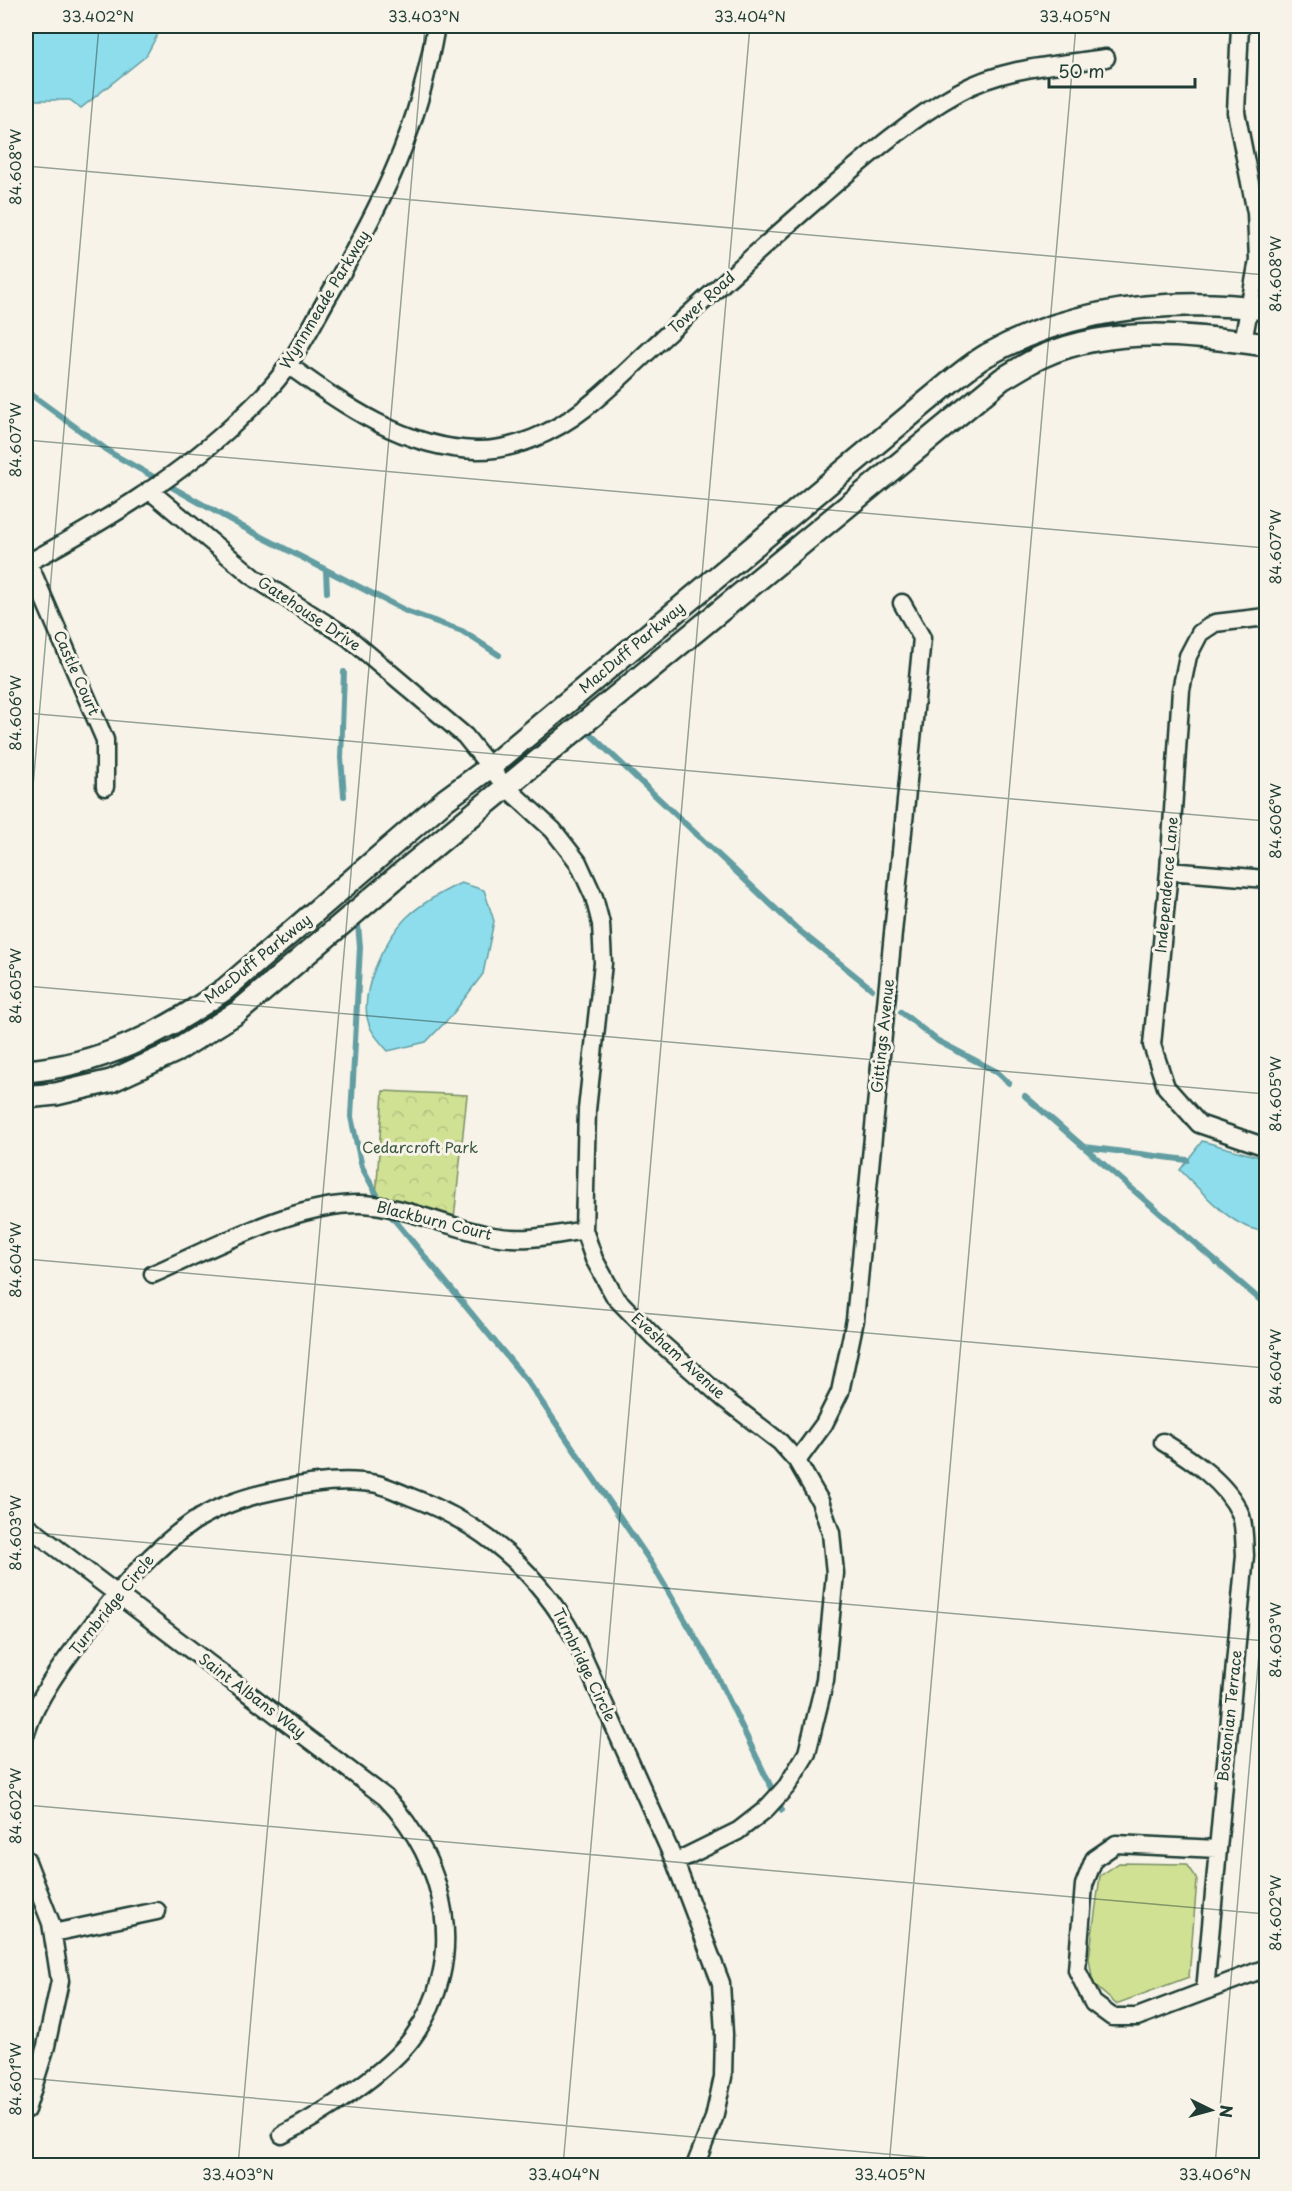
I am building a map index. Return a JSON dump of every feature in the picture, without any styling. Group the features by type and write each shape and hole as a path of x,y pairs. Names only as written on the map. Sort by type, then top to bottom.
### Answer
{"street":[{"name":"Wynnmeade Parkway","path":"27,563 113,514 186,466 231,428 288,365 363,237 393,178 420,104 436,26"},
{"path":"1240,26 1236,112 1256,213 1259,308 1244,342"},
{"name":"Tower Road","path":"288,365 343,403 389,430 415,440 477,450 504,448 534,437 584,410 800,214 869,154 923,113 962,90 1008,72 1106,58"},
{"name":"MacDuff Parkway","path":"26,1071 76,1064 130,1046 196,1010 224,990 445,800 489,767 925,403 986,356 1054,326 1124,308 1178,303 1259,308"},
{"name":"MacDuff Parkway","path":"26,1097 66,1092 111,1081 146,1067 210,1031 238,1012 506,787 1002,379 1044,356 1084,343 1132,334 1165,334 1266,345"},
{"name":"Gatehouse Drive","path":"149,490 256,579 349,638 465,736 506,787"},
{"name":"Castle Court","path":"27,563 105,740 105,787"},
{"name":"Gittings Avenue","path":"797,1461 824,1424 840,1392 855,1320 922,638 902,603"},
{"name":"Independence Lane","path":"1266,617 1215,623 1200,633 1188,656 1181,690 1169,872 1152,1045 1166,1088 1199,1124 1266,1147"},
{"name":"Evesham Avenue","path":"506,787 553,830 578,862 594,897 601,924 603,963 587,1110 584,1230 594,1259 615,1297 654,1337 723,1398 780,1442 797,1461 820,1501 831,1533 835,1573 820,1699 807,1753 785,1787 767,1808 738,1831 675,1862"},
{"path":"1169,872 1266,879"},
{"name":"Blackburn Court","path":"153,1274 294,1215 316,1210 372,1204 494,1237 523,1239 584,1230"},
{"name":"Bostonian Terrace","path":"1163,1442 1192,1460 1225,1491 1241,1514 1245,1555 1205,1991"},
{"name":"Turnbridge Circle","path":"26,1733 32,1713 79,1643 117,1594 159,1547 195,1521 243,1498 295,1486 336,1483 377,1484 439,1507 479,1530 526,1569 556,1606 575,1640 675,1862 720,1983 724,2034 723,2077 714,2118 695,2166"},
{"name":"Saint Albans Way","path":"26,1525 385,1797 417,1836 431,1861 442,1897 447,1935 437,1992 412,2038 384,2066 320,2115 282,2135"},
{"path":"1217,1849 1116,1844 1094,1859 1084,1885 1077,1970 1093,2003 1112,2018 1137,2017 1266,1968"},
{"path":"26,1859 53,1933 60,1981 46,2046 26,2109"},
{"path":"53,1933 157,1911"}],"green space":[{"name":"Cedarcroft Park","path":"383,1091 467,1095 454,1219 376,1198"},
{"path":"1119,1863 1186,1864 1197,1880 1189,1977 1116,2004 1093,1984 1089,1958 1100,1876"}],"water":[{"path":"26,26 162,26 146,56 81,108 70,100 26,100"},
{"path":"461,883 484,890 494,921 483,974 452,1015 426,1042 388,1051 371,1029 367,1016 369,986 374,970 389,940 407,917 433,898"},
{"path":"1202,1141 1266,1159 1266,1231 1242,1225 1230,1218 1180,1170"}],"waterway":[{"path":"26,391 111,453 243,527 406,611 462,631 499,655"},
{"path":"326,570 327,592"},
{"path":"344,672 341,758 344,796"},
{"path":"589,733 796,928 872,989"},
{"path":"358,925 360,947 351,1117 362,1167 382,1204"},
{"path":"901,1012 938,1041 997,1072 1009,1083"},
{"path":"1025,1096 1266,1305"},
{"path":"1085,1147 1187,1160"},
{"path":"388,1212 528,1382 652,1564 714,1669 782,1810"}]}
